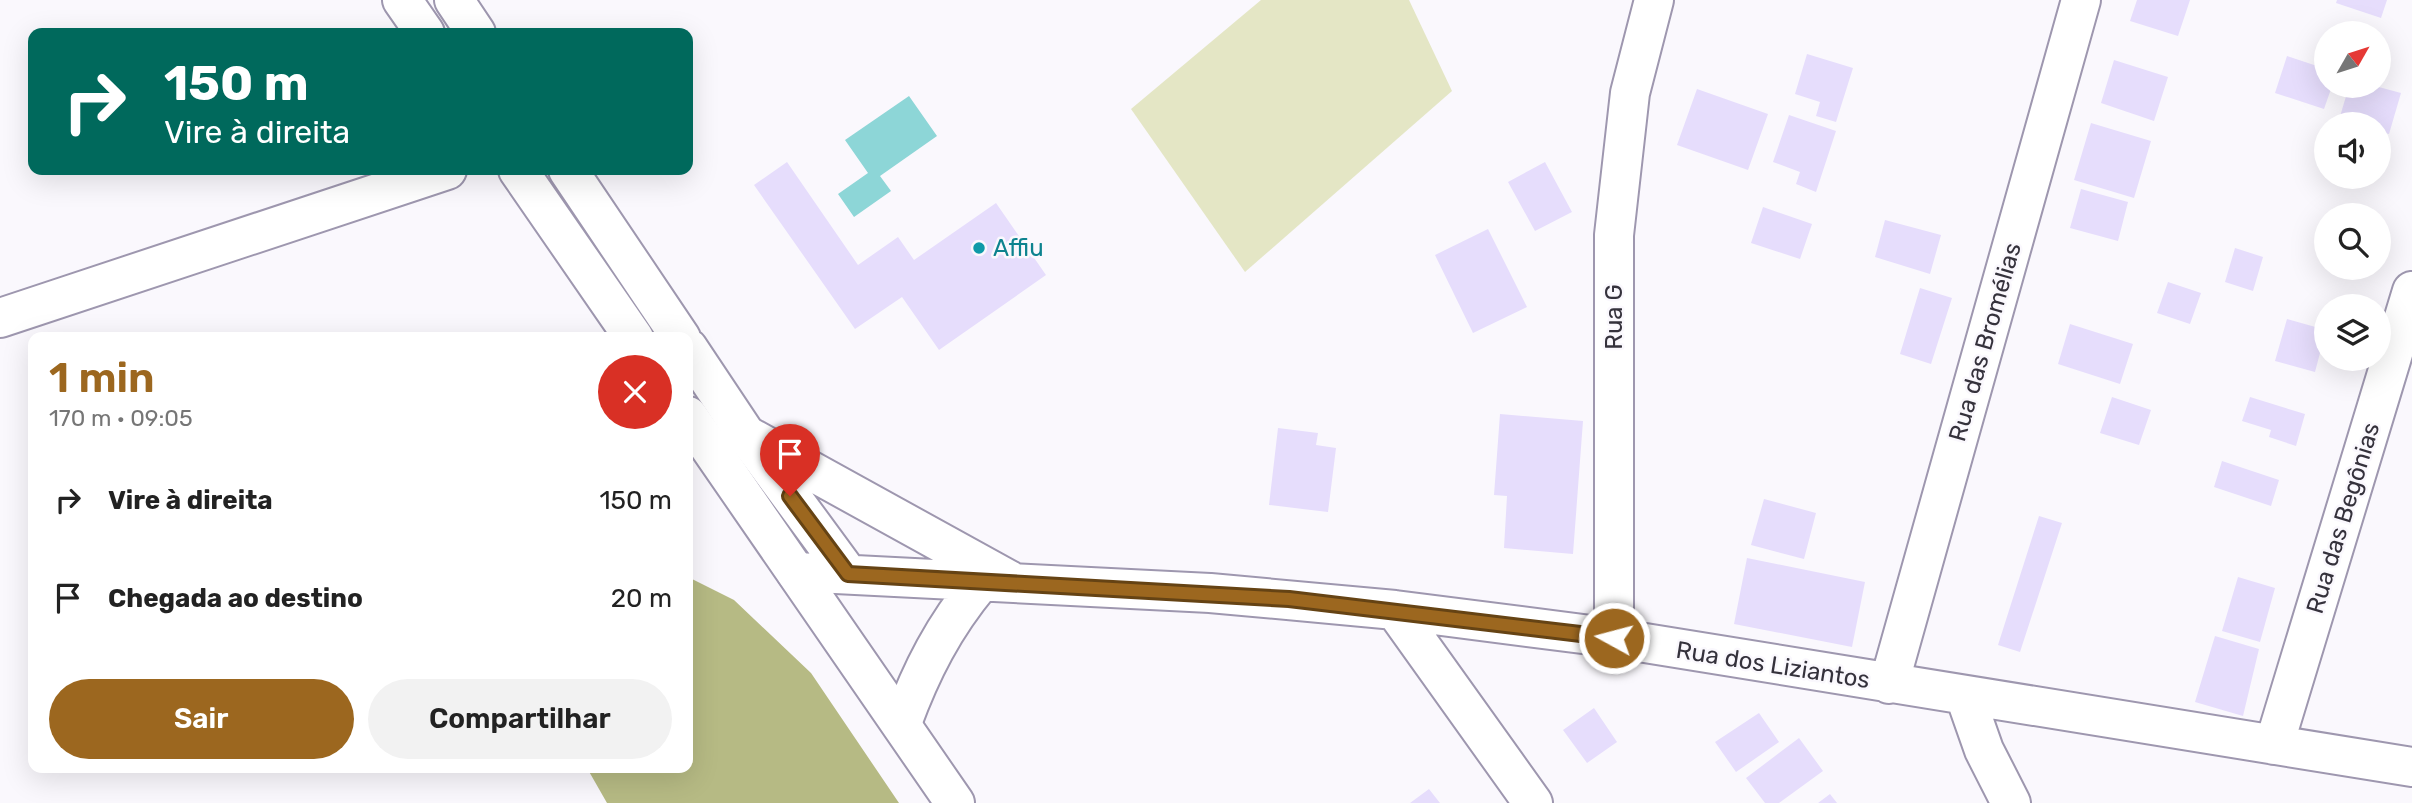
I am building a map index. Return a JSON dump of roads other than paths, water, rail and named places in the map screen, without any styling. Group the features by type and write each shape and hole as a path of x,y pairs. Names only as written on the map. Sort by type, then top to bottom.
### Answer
{"street":[{"path":"402,0 422,28"},
{"path":"454,0 473,28"},
{"name":"Rua G","path":"1614,638 1614,235 1630,93 1654,0"},
{"name":"Rua das Bromélias","path":"1889,684 2081,0"},
{"path":"0,318 432,175"},
{"path":"521,175 630,332"},
{"path":"571,175 677,332"},
{"name":"Rua das Begônias","path":"2274,745 2412,291"},
{"path":"693,356 746,435 848,574"},
{"path":"693,422 955,803"},
{"path":"746,435 998,584 941,636 921,672 902,723"},
{"name":"Rua dos Liziantos","path":"796,572 1223,594 1395,610 1614,638 2412,767"},
{"path":"1395,610 1532,803"},
{"path":"1965,696 1984,750 2011,803"}],"water":[{"path":"909,96 937,136 880,176 891,191 854,217 838,194 868,173 845,140"}],"place":[{"name":"Affiu","path":"979,248"}]}
